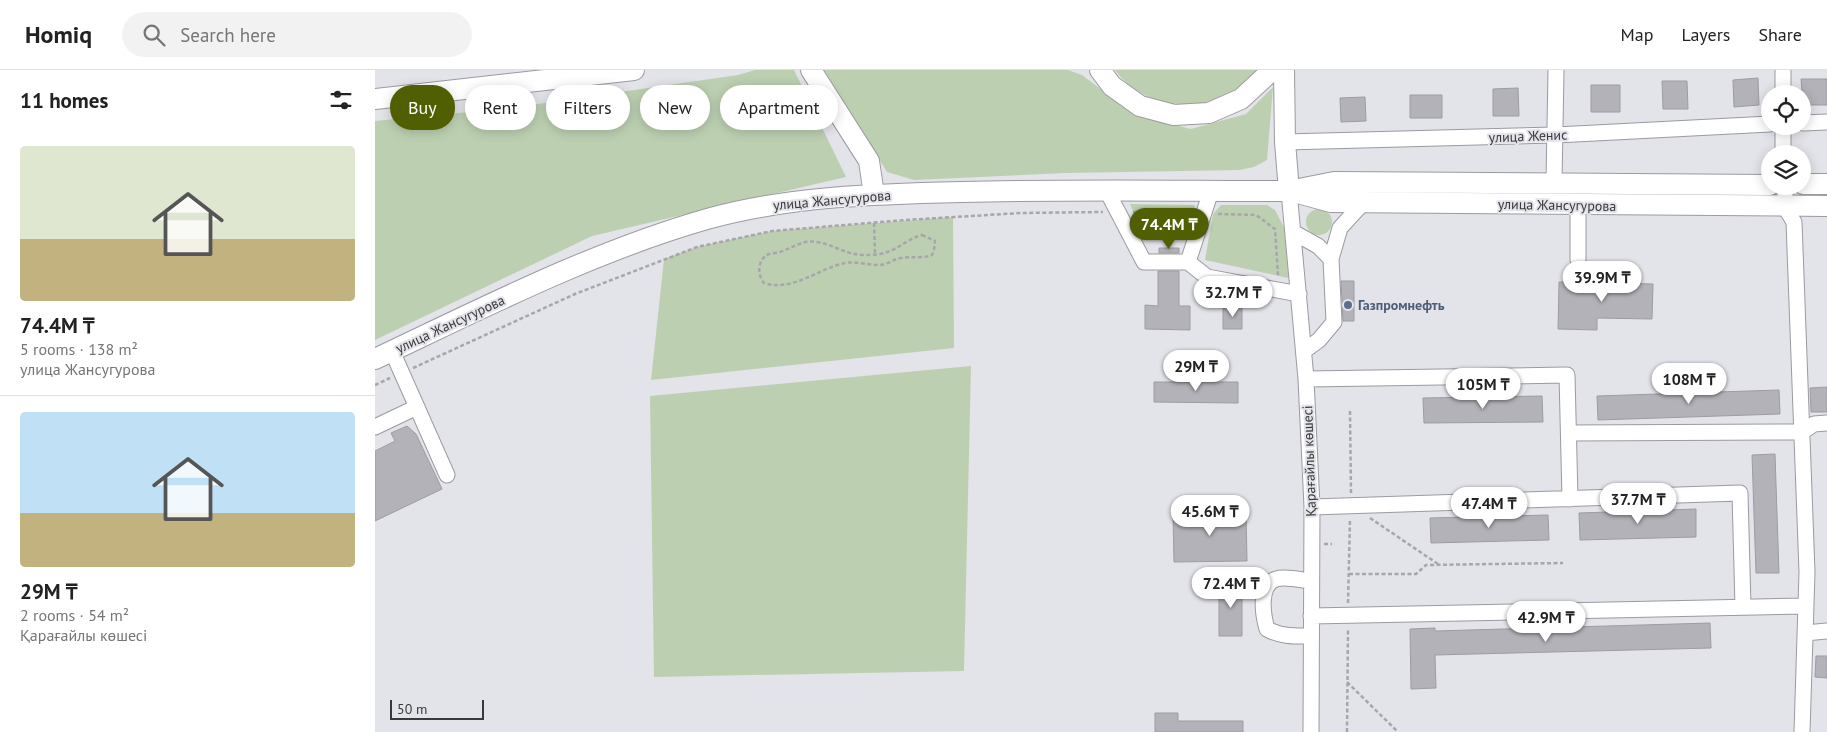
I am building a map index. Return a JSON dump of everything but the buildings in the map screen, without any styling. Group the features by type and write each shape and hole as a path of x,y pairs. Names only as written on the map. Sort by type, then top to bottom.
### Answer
{"main road":[{"path":"375,99 564,74 634,70"},
{"path":"811,70 869,161 874,195"},
{"path":"1087,70 1106,78 1140,106 1174,115 1209,113 1241,99 1267,75 1269,70"},
{"path":"1284,70 1285,142 1289,191"},
{"name":"улица Жансугурова","path":"384,355 520,291 623,247 708,219 786,202 874,195 1003,191 1289,191 1333,182 1560,182 1761,185"},
{"path":"1560,182 1572,205"},
{"path":"1811,184 1827,184"},
{"name":"улица Жансугурова","path":"1289,191 1331,202 1827,206"}],"street":[{"path":"1556,70 1556,135 1560,182"},
{"path":"1783,70 1783,85"},
{"path":"1811,123 1827,122"},
{"name":"улица Женис","path":"1285,142 1556,135 1761,124"},
{"path":"1107,191 1143,262 1188,262 1207,277 1299,294"},
{"path":"1188,262 1211,191"},
{"name":"Қарағайлы көшесі","path":"1289,191 1306,379 1312,507 1311,732"},
{"path":"1785,195 1785,207 1794,222 1807,572 1802,732"},
{"path":"1304,352 1319,340 1334,322 1331,259 1340,228 1363,202"},
{"path":"1572,205 1578,260"},
{"path":"1293,232 1317,246 1331,259"},
{"path":"384,355 402,373 447,475"},
{"path":"1306,379 1567,376 1570,499"},
{"path":"375,427 417,407"},
{"path":"1569,433 1802,432 1814,424 1827,423"},
{"path":"1312,507 1740,493 1743,607"},
{"path":"1311,581 1282,578 1275,579 1268,584 1264,593 1264,619 1267,629 1275,633 1287,636 1311,636"},
{"path":"1311,616 1806,606"},
{"path":"1805,633 1827,631"}],"path":[{"path":"375,385 575,294 697,246 772,231 874,222 1021,213 1104,212"},
{"path":"874,222 875,254"},
{"path":"922,236 935,241 932,255 901,258 883,265 847,263 826,268 807,279 794,283 768,285 761,280 758,272 759,264 765,256 781,252 799,243 818,242 856,255 875,254 887,252 914,237 922,236"},
{"path":"1347,732 1351,506 1350,411"},
{"path":"1351,506 1439,565"},
{"path":"1349,574 1415,574 1426,565 1563,563"},
{"path":"1347,682 1398,732"}],"green space":[{"path":"755,70 794,70 801,85 720,85 720,130 823,130 846,177 592,236 375,340 375,121 390,120 390,130 455,130 455,113 465,112 465,130 536,130 536,104 546,103 546,130 630,130 630,91 640,89 640,130 710,130 710,85 669,85 738,75"},
{"path":"824,70 1068,70 1082,75 1135,115 1191,129 1246,114 1273,87 1267,160 1254,167 1239,170 1066,173 914,180 887,172 838,93 838,85 833,85"},
{"path":"1115,70 1256,70 1245,82 1220,99 1206,103 1177,104 1149,97 1136,90"},
{"path":"1130,204 1195,205 1186,228 1165,234 1152,231 1142,224"},
{"path":"1221,205 1267,205 1275,210 1287,233 1288,278 1205,260 1213,214"},
{"path":"1319,209 1328,213 1332,222 1328,231 1319,235 1310,231 1306,222 1310,213"},
{"path":"953,217 954,348 651,380 664,259 697,247 772,231"},
{"path":"971,366 964,671 654,677 650,396"}],"place":[{"name":"Газпромнефть","path":"1348,305"}]}
